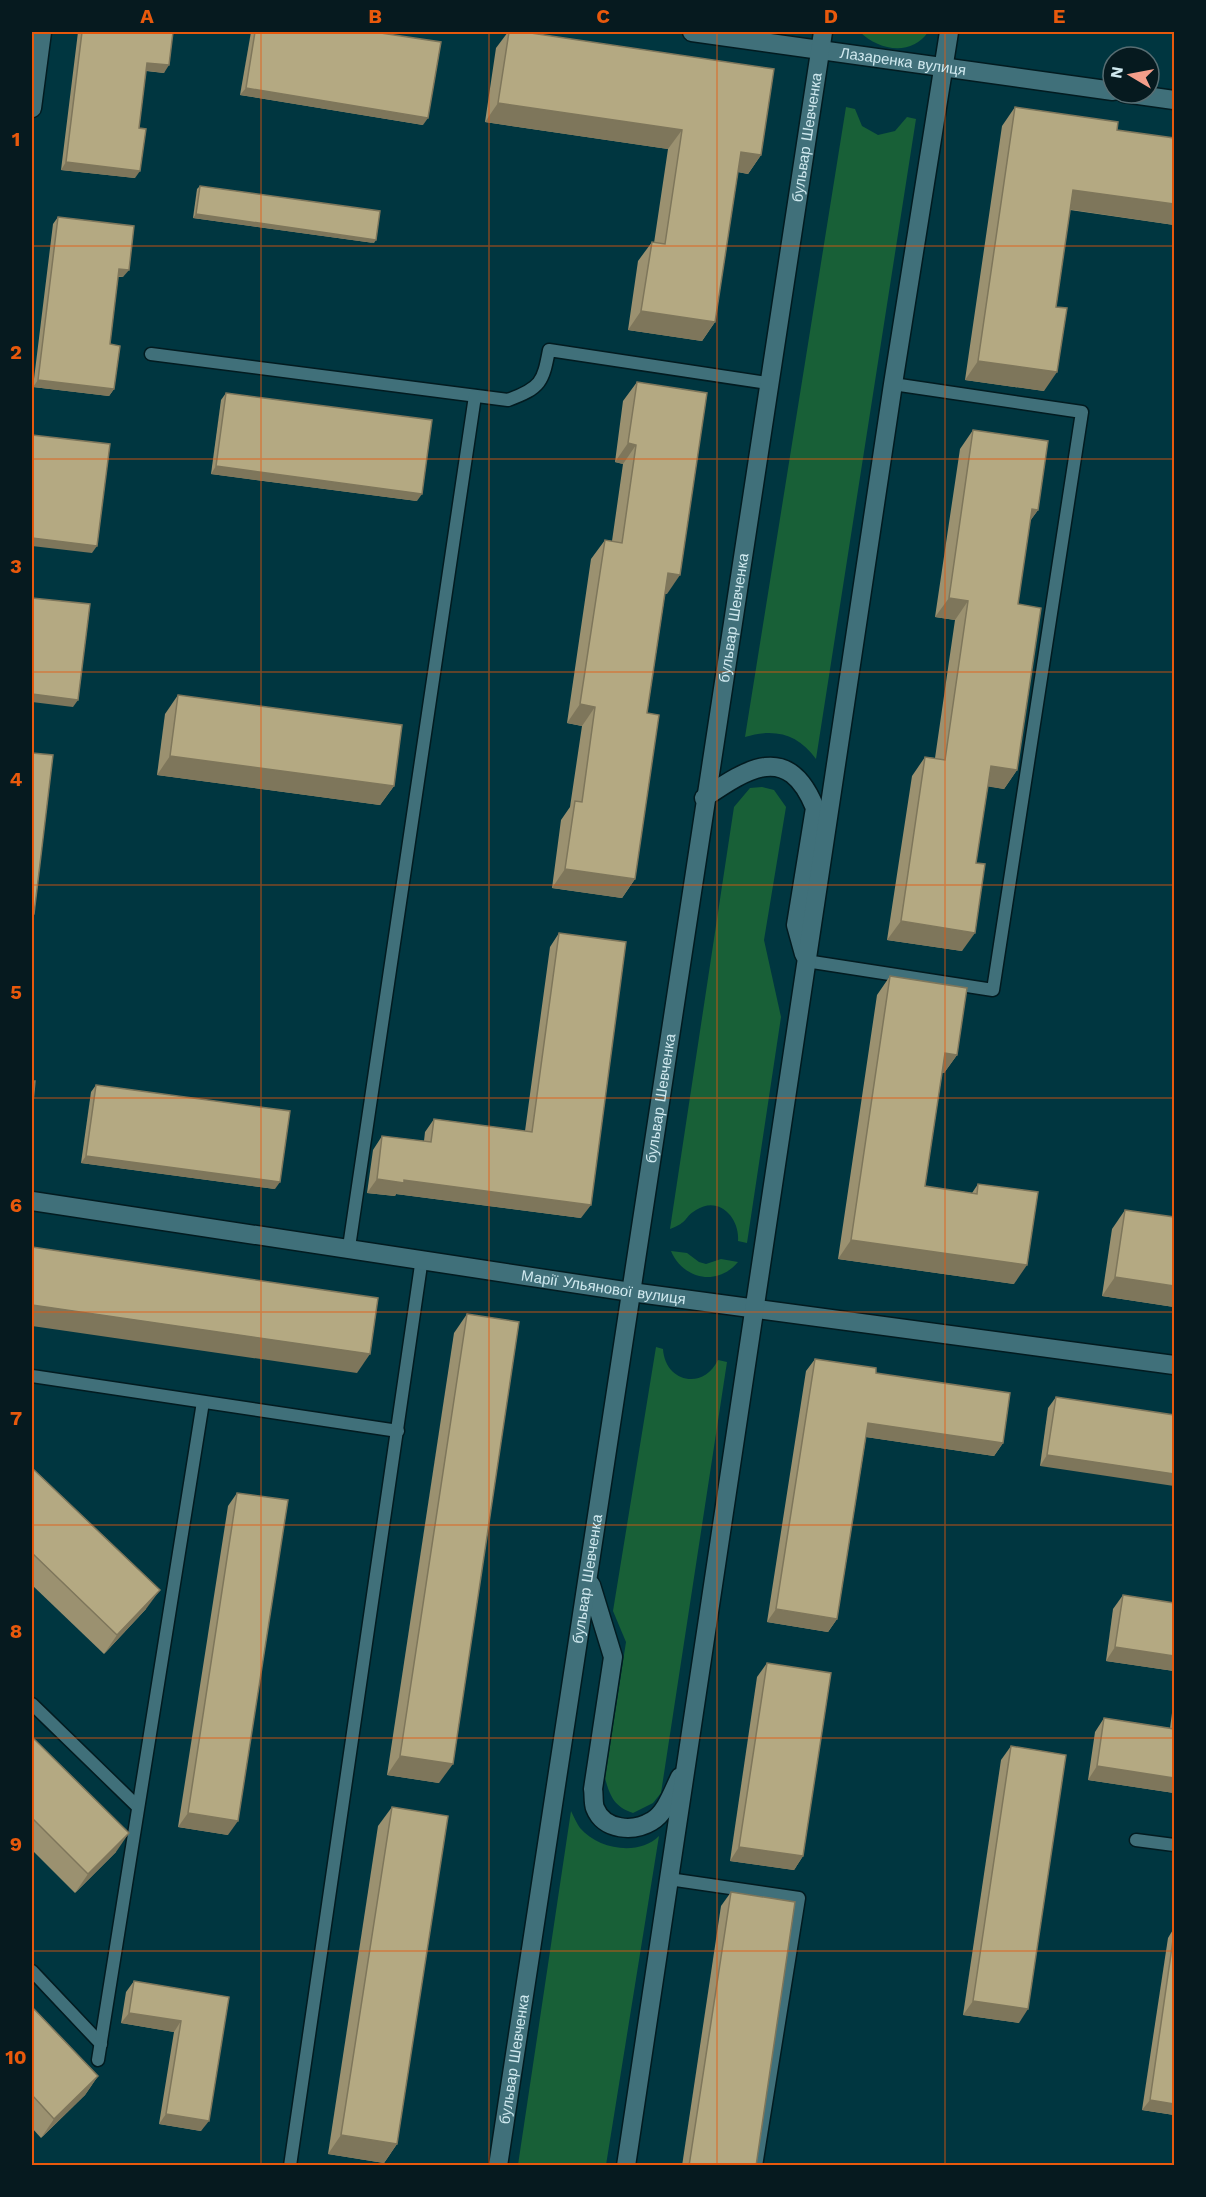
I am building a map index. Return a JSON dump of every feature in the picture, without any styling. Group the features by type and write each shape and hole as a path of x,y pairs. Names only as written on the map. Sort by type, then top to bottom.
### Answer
{"main road":[{"path":"32,108 42,32"},
{"name":"Лазаренка вулиця","path":"692,32 821,40 944,66 1101,89"},
{"path":"626,2166 892,384 949,32"},
{"name":"бульвар Шевченка","path":"498,2166 589,1578 767,383 821,40"},
{"path":"704,798 739,773 770,766 787,771 809,795 814,808 796,925 806,961"},
{"name":"Марії Ульянової вулиця","path":"32,1201 422,1258 631,1292 1174,1365"},
{"path":"589,1578 613,1657 593,1789 595,1808 605,1822 620,1829 653,1821 664,1809 687,1764"}],"lane":[{"path":"151,354 508,400 531,392 543,379 549,350 767,383"},
{"path":"806,961 993,990 1082,412 892,384"},
{"path":"349,1247 475,396"},
{"path":"290,2166 422,1258"},
{"path":"32,1376 398,1431"},
{"path":"98,2060 202,1402"},
{"path":"32,1704 138,1807"},
{"path":"1136,1840 1174,1845"},
{"path":"669,1879 799,1898 756,2166"},
{"path":"32,1971 101,2044"}],"green space":[{"path":"860,32 928,32 913,45 895,48 876,43"},
{"path":"846,107 855,109 862,126 878,135 895,131 907,117 916,119 816,759 802,744 785,735 766,733 745,737"},
{"path":"762,787 774,790 786,807 764,940 781,1017 747,1243 738,1241 736,1224 732,1217 720,1207 713,1205 696,1210 683,1222 670,1229 734,807 750,788"},
{"path":"671,1251 687,1253 706,1264 721,1259 738,1262 730,1270 720,1275 701,1276 684,1268 676,1261"},
{"path":"656,1347 663,1349 670,1369 686,1379 703,1376 718,1360 727,1362 661,1793 653,1803 633,1813 622,1808 614,1800 605,1778 626,1642 613,1611"},
{"path":"571,1811 580,1828 588,1835 608,1845 630,1848 651,1842 659,1836 606,2165 518,2165"}],"building":[{"path":"82,32 173,32 169,65 147,63 139,128 146,129 140,171 66,162"},
{"path":"255,32 374,32 441,42 428,118 246,88"},
{"path":"509,32 524,32 774,69 761,155 741,152 715,322 641,311 652,242 665,244 682,130 498,103"},
{"path":"1015,107 1118,122 1117,130 1174,138 1174,204 1073,190 1056,307 1067,308 1057,372 978,361"},
{"path":"200,186 380,211 376,240 196,214"},
{"path":"58,217 134,226 129,270 119,269 110,344 120,346 114,389 38,380"},
{"path":"637,382 707,393 680,575 668,573 647,713 659,715 635,879 565,869 575,801 582,802 595,707 580,704 605,540 622,543 636,445 628,443"},
{"path":"226,393 432,420 422,494 216,466"},
{"path":"973,430 1048,441 1038,510 1032,509 1018,604 1041,608 1017,770 991,766 976,863 985,864 975,933 901,921 925,757 945,760 968,601 949,598"},
{"path":"32,435 110,444 97,546 32,538"},
{"path":"32,598 90,604 78,700 32,694"},
{"path":"178,695 402,725 394,786 170,756"},
{"path":"32,753 53,755 34,914 32,914"},
{"path":"559,933 626,942 591,1205 404,1180 404,1183 377,1179 382,1136 431,1142 434,1119 532,1132"},
{"path":"890,976 967,988 957,1055 945,1053 925,1186 977,1194 978,1184 1038,1192 1027,1265 851,1240"},
{"path":"32,1081 35,1081 32,1113"},
{"path":"96,1085 290,1111 280,1182 86,1156"},
{"path":"1125,1210 1174,1217 1174,1286 1115,1277"},
{"path":"32,1247 378,1298 370,1354 32,1305"},
{"path":"467,1314 519,1322 453,1764 400,1756"},
{"path":"815,1359 876,1368 876,1373 1010,1393 1003,1443 868,1423 837,1619 776,1609"},
{"path":"1056,1397 1174,1415 1174,1474 1047,1455"},
{"path":"32,1468 160,1590 117,1635 32,1553"},
{"path":"237,1493 288,1500 238,1821 188,1813"},
{"path":"1123,1595 1174,1603 1174,1656 1115,1647"},
{"path":"767,1663 831,1673 803,1856 739,1847"},
{"path":"1104,1718 1174,1729 1174,1778 1097,1766"},
{"path":"32,1737 129,1833 88,1874 32,1818"},
{"path":"1011,1746 1066,1755 1028,2009 973,2001"},
{"path":"392,1807 448,1816 397,2144 341,2135"},
{"path":"731,1892 795,1902 756,2166 689,2166"},
{"path":"1174,1933 1174,2104 1150,2100"},
{"path":"134,1981 229,1997 209,2121 166,2114 181,2021 129,2013"},
{"path":"32,2007 98,2076 54,2119 32,2095"}]}
